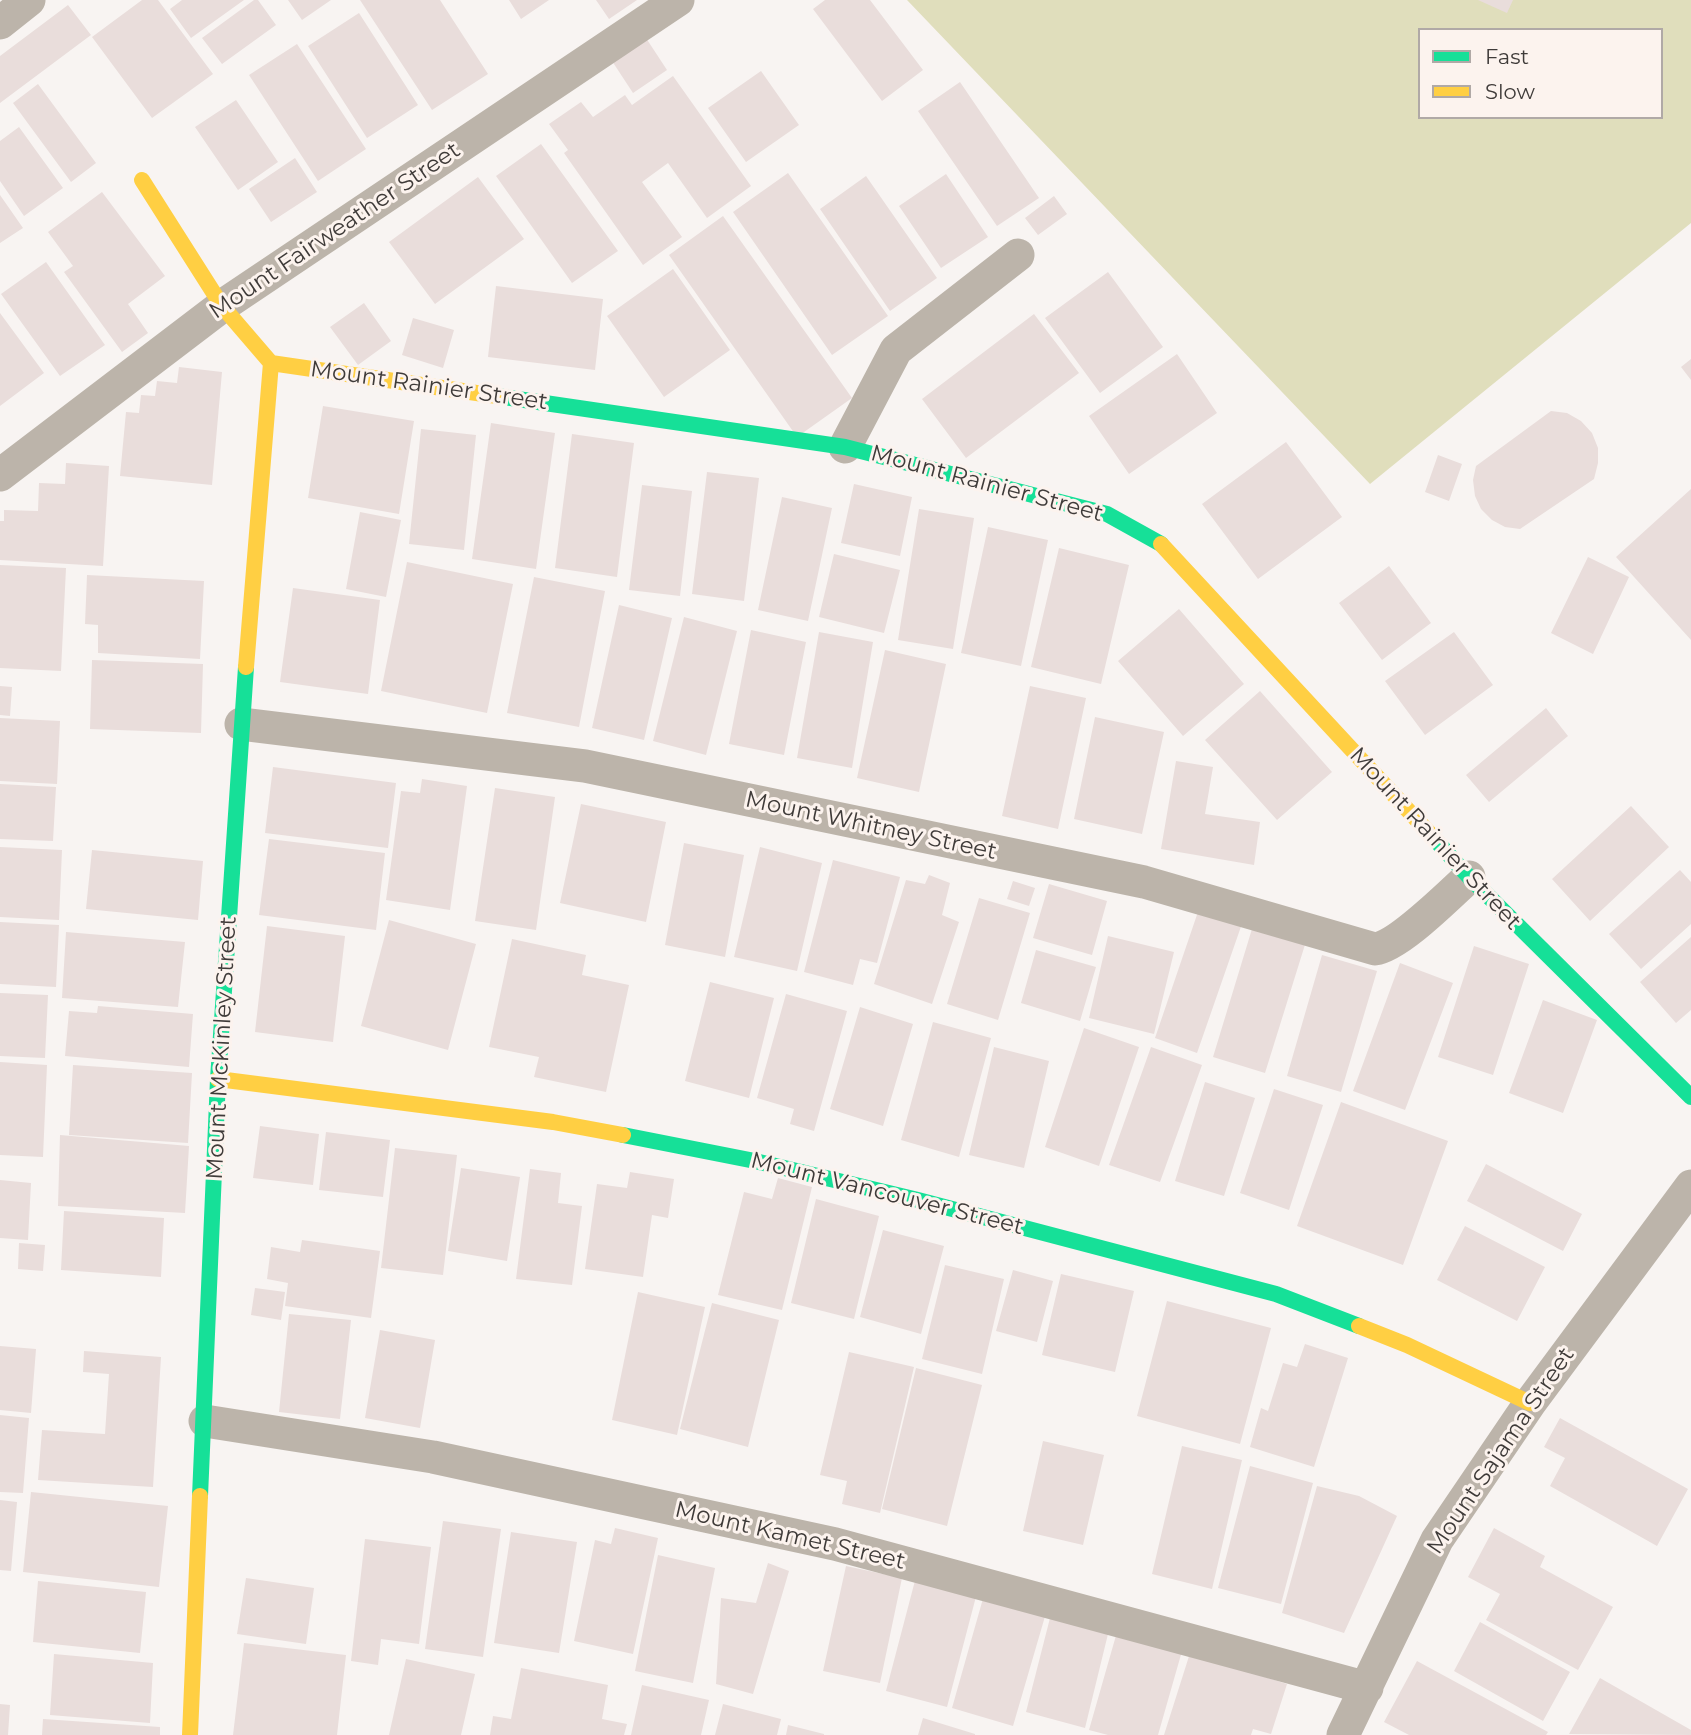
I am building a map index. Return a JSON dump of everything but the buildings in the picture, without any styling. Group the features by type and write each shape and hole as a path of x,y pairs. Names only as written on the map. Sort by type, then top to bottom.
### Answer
{"street":[{"path":"0,23 29,0"},
{"name":"Mount Fairweather Street","path":"0,475 222,306 678,0"},
{"path":"142,180 222,306 271,363"},
{"path":"845,447 896,349 1018,255"},
{"name":"Mount Rainier Street","path":"271,363 845,447 1107,514 1163,545 1469,877 1691,1097"},
{"name":"Mount McKinley Street","path":"190,1735 218,1079 241,724 271,363"},
{"name":"Mount Whitney Street","path":"241,724 585,766 1144,882 1375,948 1389,944 1407,931 1469,877"},
{"name":"Mount Vancouver Street","path":"218,1079 553,1122 755,1161 918,1200 1276,1294 1407,1345 1530,1403"},
{"name":"Mount Sajama Street","path":"1343,1735 1437,1539 1530,1403 1691,1186"},
{"name":"Mount Kamet Street","path":"205,1421 433,1457 835,1544 1367,1688"}],"shaded area":[{"path":"907,0 1691,0 1691,223 1370,484"}],"traffic: fast":[{"path":"497,396 845,447 1107,514 1161,544"},
{"path":"200,1496 218,1079 246,667"},
{"path":"1430,834 1469,877 1691,1097"},
{"path":"623,1135 755,1161 918,1200 1276,1294 1359,1326"}],"traffic: slow":[{"path":"142,180 222,306 271,363 497,396"},
{"path":"246,667 271,363"},
{"path":"1161,544 1430,834"},
{"path":"218,1079 553,1122 623,1135"},
{"path":"1359,1326 1407,1345 1530,1403"},
{"path":"190,1735 200,1496"}]}
